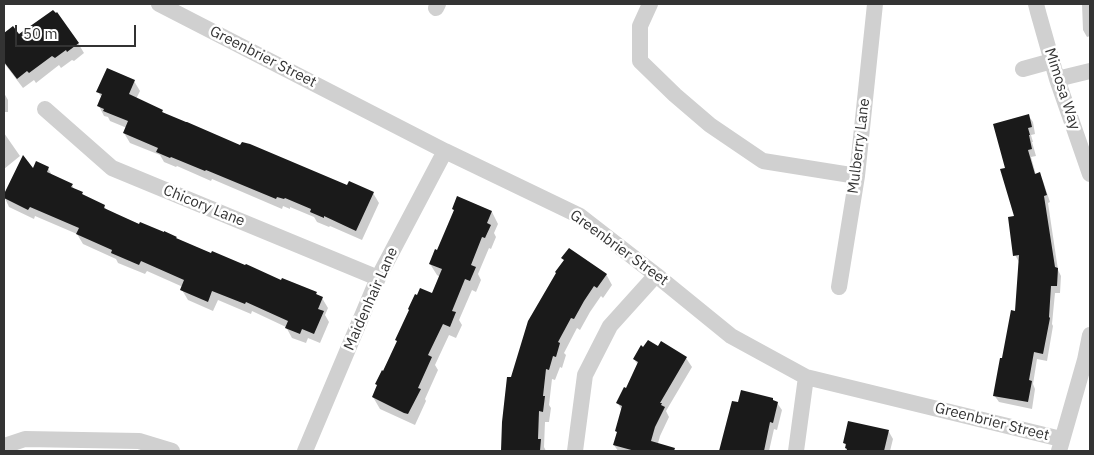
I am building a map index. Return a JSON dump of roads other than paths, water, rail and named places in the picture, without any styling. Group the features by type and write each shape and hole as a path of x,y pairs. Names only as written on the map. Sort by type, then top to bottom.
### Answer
{"street":[{"name":"Greenbrier Street","path":"160,4 445,152 580,216 731,336 806,377 1060,445"},
{"path":"650,4 640,26 640,60 675,95 710,125 763,161 857,176"},
{"name":"Mulberry Lane","path":"839,287 857,176 875,4"},
{"name":"Mimosa Way","path":"1036,4 1057,79 1090,174"},
{"path":"1023,69 1052,61"},
{"path":"1057,79 1090,71"},
{"name":"Chicory Lane","path":"45,109 112,168 378,278"},
{"name":"Maidenhair Lane","path":"305,451 378,278 445,152"},
{"path":"575,451 584,375 610,326 656,275"},
{"path":"1060,445 1085,360 1090,335"},
{"path":"796,451 806,377"},
{"path":"4,446 25,439 139,441 172,451"}]}
